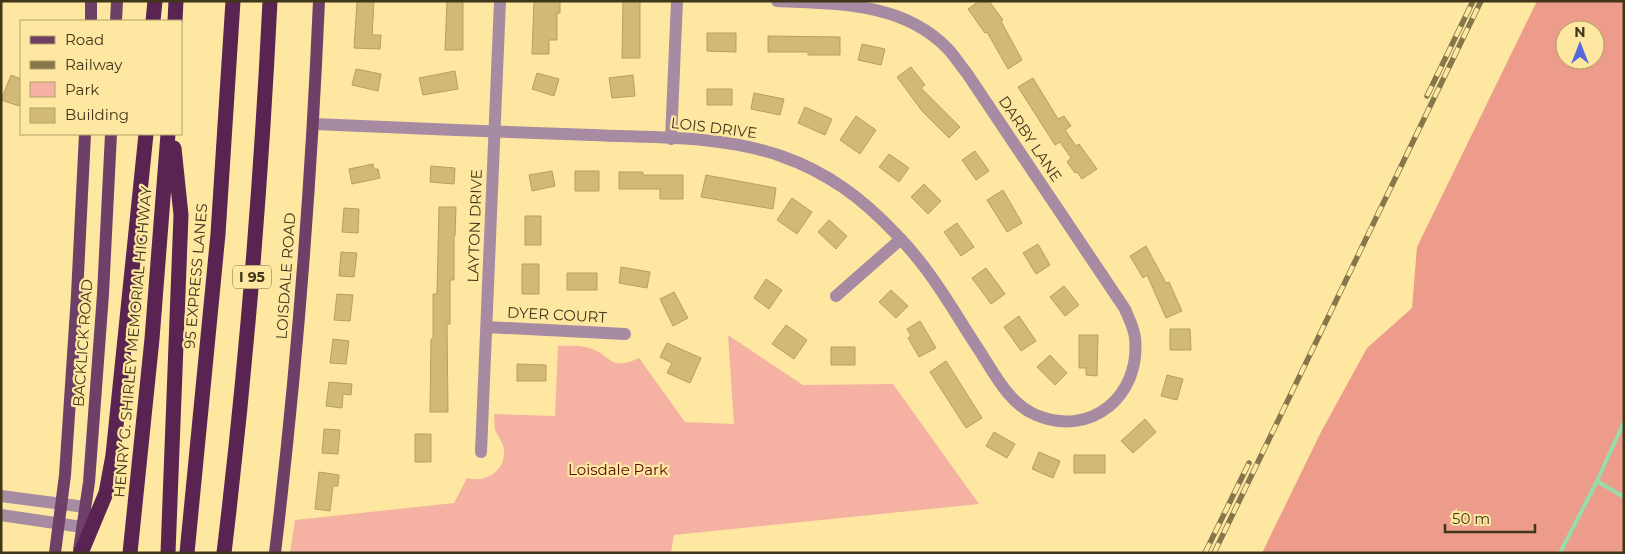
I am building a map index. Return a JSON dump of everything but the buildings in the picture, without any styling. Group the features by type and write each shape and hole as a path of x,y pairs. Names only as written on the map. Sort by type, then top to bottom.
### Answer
{"highway":[{"path":"154,20 155,1"},
{"path":"175,20 176,1"},
{"name":"95 EXPRESS LANES","path":"187,553 218,234 233,1"},
{"name":"I 95","path":"224,553 249,310 266,92 270,1"},
{"path":"80,553 106,493 110,476 120,403 146,135"},
{"name":"HENRY G. SHIRLEY MEMORIAL HIGHWAY","path":"130,553 156,303 168,135"},
{"path":"168,553 180,214 173,135"}],"main road":[{"path":"90,20 91,1"},
{"path":"116,20 117,1"},
{"name":"LOISDALE ROAD","path":"275,553 293,393 314,124 319,1"},
{"name":"BACKLICK ROAD","path":"55,553 65,475 75,333 85,135"},
{"name":"BACKLICK ROAD","path":"80,553 89,482 103,294 111,135"}],"street":[{"name":"LAYTON DRIVE","path":"481,452 500,1"},
{"path":"671,139 677,1"},
{"name":"DARBY LANE","path":"777,1 842,4 878,9 926,30 947,48 966,72 1125,309 1135,336 1135,366 1123,392 1109,407"},
{"name":"LOIS DRIVE","path":"314,124 671,139 734,144 780,156 801,164 832,180 860,199 901,239 925,267 1004,387 1030,413 1049,420 1074,421 1088,418 1109,407"},
{"path":"836,296 901,239"},
{"name":"DYER COURT","path":"487,327 625,334"},
{"path":"1,496 86,507"},
{"path":"1,514 82,527"}],"green space":[{"name":"Loisdale Park","path":"728,335 803,385 893,384 979,504 674,535 671,553 290,553 295,520 454,503 467,478 481,479 493,474 501,465 504,451 495,430 494,414 555,416 558,346 589,348 616,363 629,362 639,358 685,422 734,424"}],"shaded area":[{"path":"1537,1 1624,1 1624,553 1262,553 1321,432 1367,348 1412,308 1417,247"}],"waterway":[{"path":"1560,553 1597,481 1624,422"},
{"path":"1597,481 1624,497"}],"railway":[{"path":"1427,96 1473,1"},
{"path":"1214,553 1481,1"},
{"path":"1205,553 1249,463"}]}
